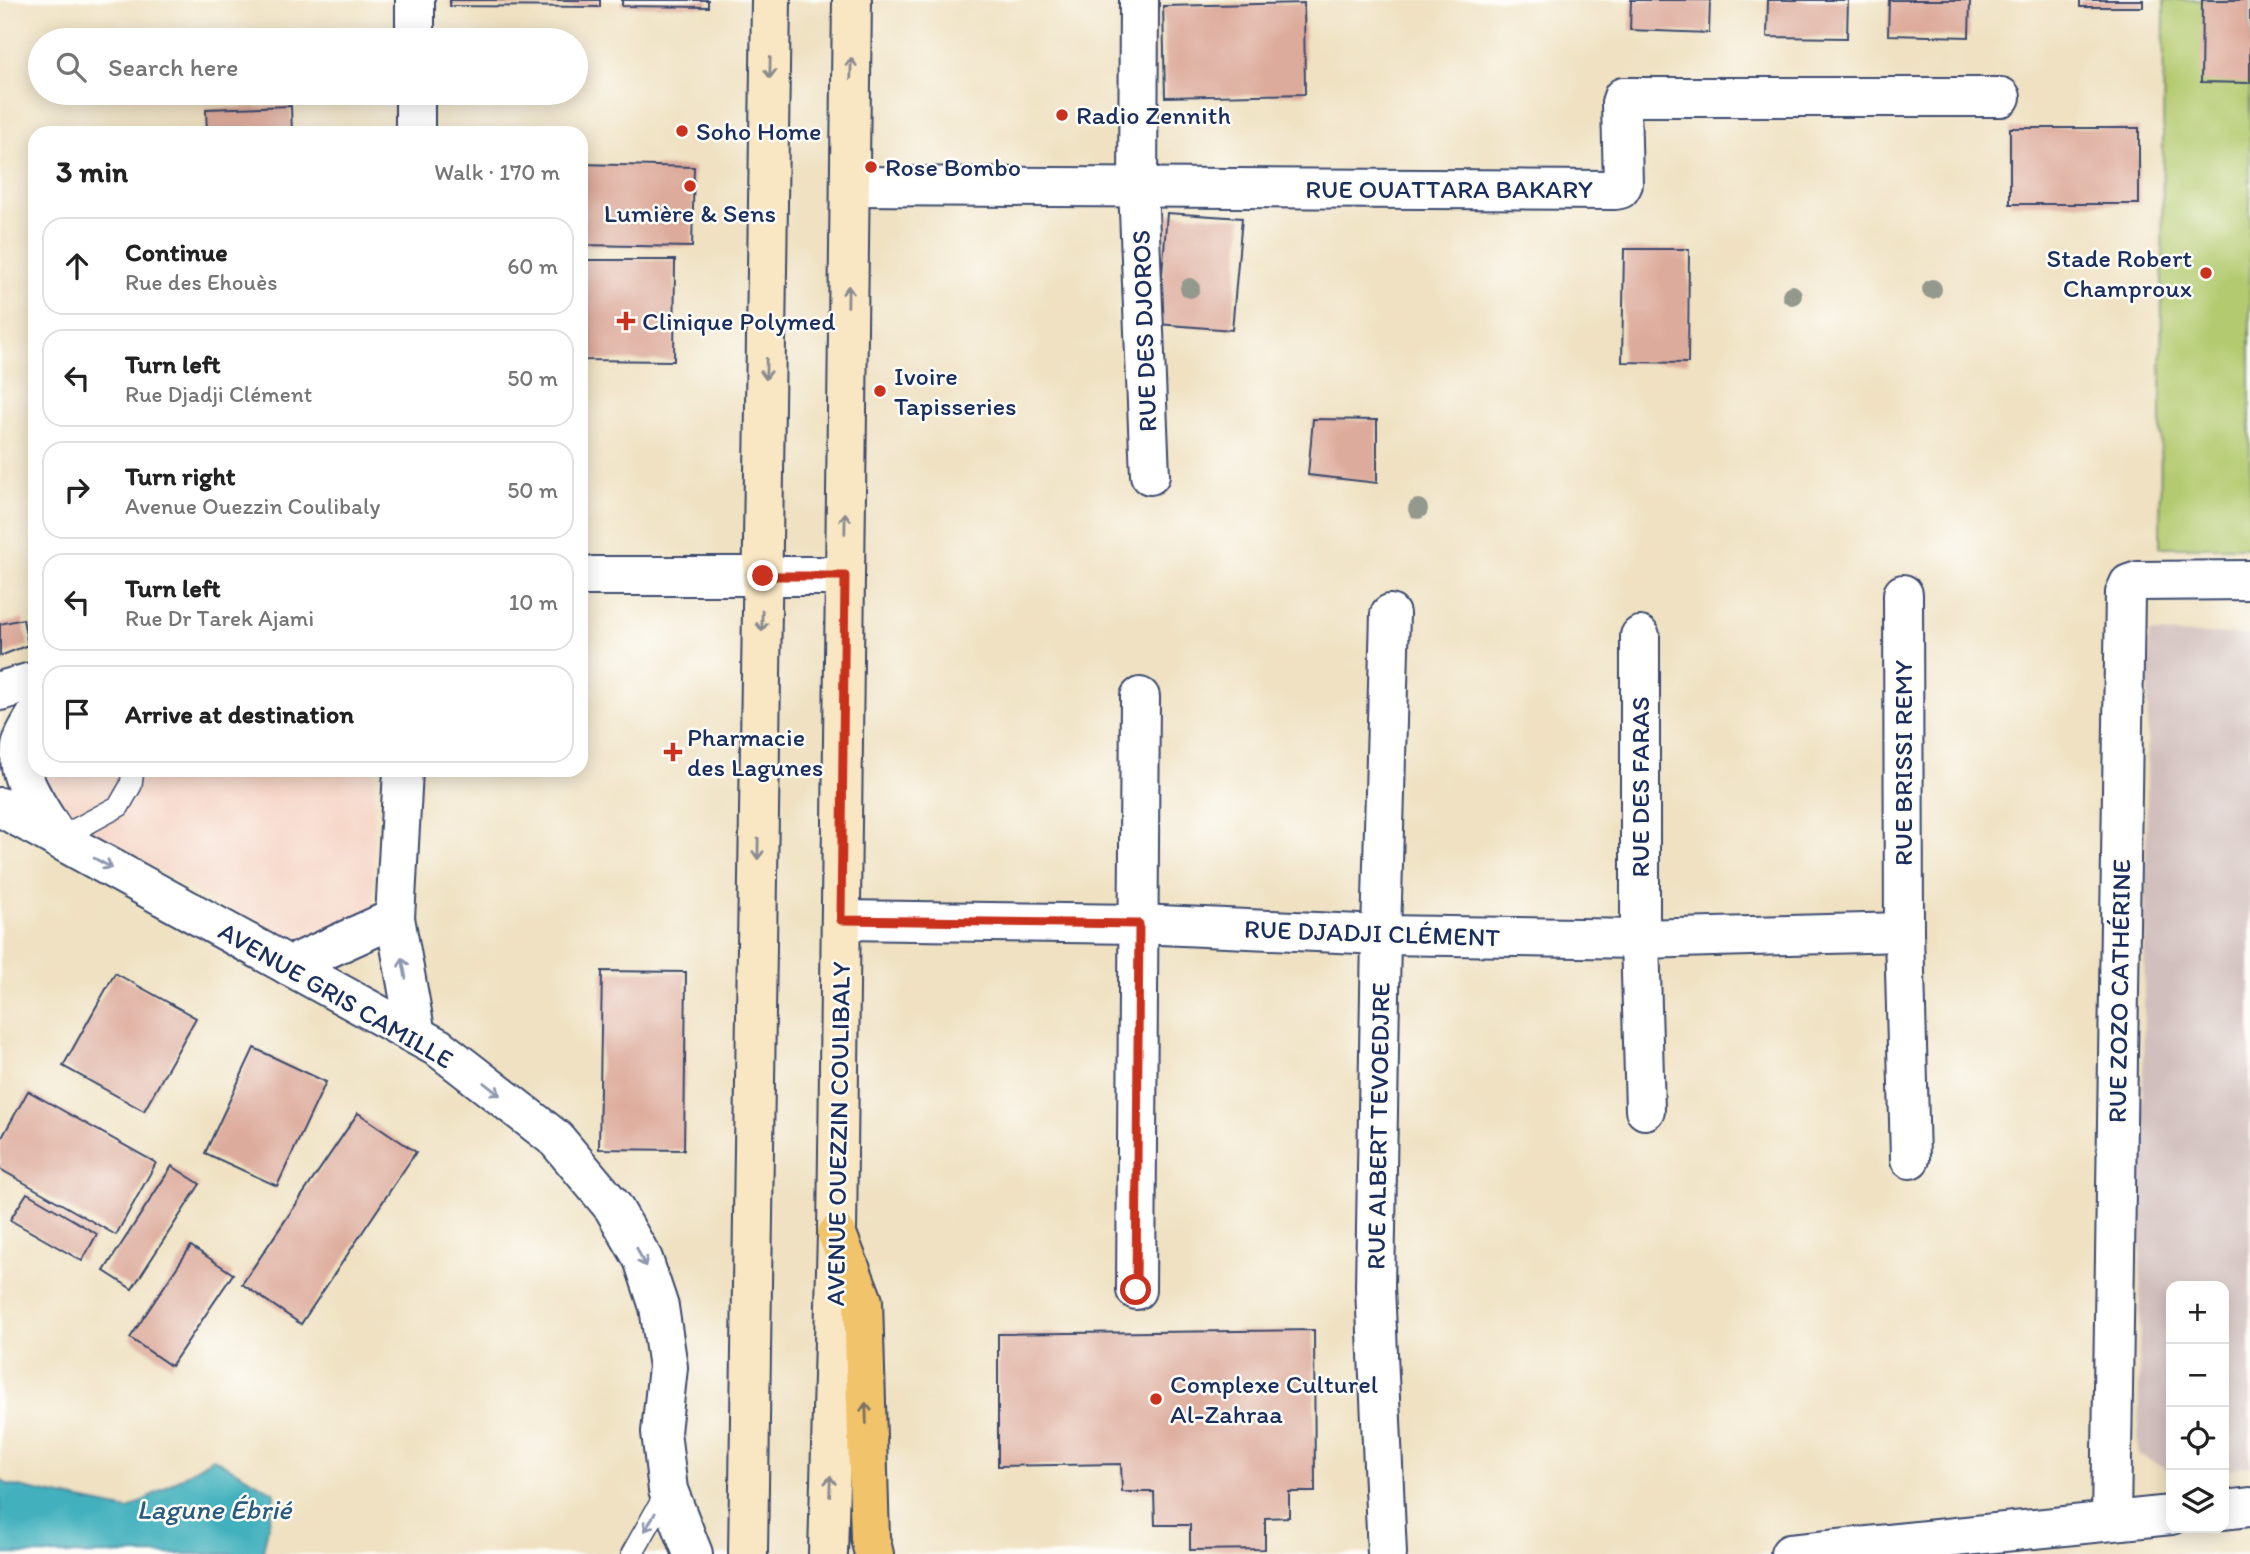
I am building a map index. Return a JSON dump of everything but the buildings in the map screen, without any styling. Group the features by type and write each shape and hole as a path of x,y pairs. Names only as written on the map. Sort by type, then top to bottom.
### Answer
{"highway":[{"path":"837,1234 863,1300 870,1538 874,1554"}],"street":[{"path":"415,0 415,28"},
{"path":"748,1554 771,0"},
{"name":"AVENUE OUEZZIN COULIBALY","path":"828,1554 837,1234 852,0"},
{"name":"RUE DES DJOROS","path":"1139,0 1138,187 1150,475"},
{"name":"RUE OUATTARA BAKARY","path":"850,186 1615,190 1620,189 1623,184 1623,97 2001,97"},
{"path":"415,105 415,126"},
{"path":"588,576 845,576"},
{"name":"RUE ZOZO CATHÉRINE","path":"2111,1521 2125,593 2130,584 2138,581 2250,580"},
{"name":"RUE BRISSI REMY","path":"1903,594 1904,932 1910,1159"},
{"name":"RUE ALBERT TEVOEDJRE","path":"1387,1554 1375,1287 1390,614"},
{"name":"RUE DES FARAS","path":"1640,636 1640,939 1645,1110"},
{"path":"0,691 28,683"},
{"path":"1136,1290 1140,697"},
{"path":"28,729 23,738 20,758 23,777 58,839"},
{"path":"402,777 395,918 416,1035"},
{"name":"AVENUE GRIS CAMILLE","path":"0,807 439,1048 556,1139 613,1207 643,1259 659,1307 668,1367 661,1432 668,1490 693,1554"},
{"path":"289,966 395,918"},
{"name":"RUE DJADJI CLÉMENT","path":"841,920 1139,924 1381,935 1640,939 1904,932"},
{"path":"2229,1509 2250,1507"},
{"path":"1790,1554 2166,1516"}],"lane":[{"path":"58,839 119,806 131,785 132,777"},
{"path":"632,1554 668,1490"}],"shaded area":[{"path":"2149,633 2250,635 2250,1466 2229,1468 2229,1281 2166,1281 2166,1469 2138,1454"},
{"path":"47,777 375,777 373,917 302,952 44,806"}],"green space":[{"name":"Stade Robert Champroux","path":"2164,0 2250,0 2250,547 2160,547"}],"water":[{"name":"Lagune Ébrié","path":"213,1458 275,1493 263,1551 265,1554 0,1554 0,1480 9,1485 128,1510"}],"place":[{"name":"Radio Zennith","path":"1062,115"},
{"name":"Soho Home","path":"682,131"},
{"name":"Rose Bombo","path":"871,167"},
{"name":"Lumière & Sens","path":"690,186"},
{"name":"Stade Robert Champroux","path":"2206,273"},
{"name":"Clinique Polymed","path":"626,321"},
{"name":"Ivoire Tapisseries","path":"880,391"},
{"name":"Pharmacie des Lagunes","path":"673,752"},
{"name":"Complexe Culturel Al-Zahraa","path":"1156,1399"}],"route":[{"path":"763,576 845,576 841,920 1139,924 1136,1290"}]}
